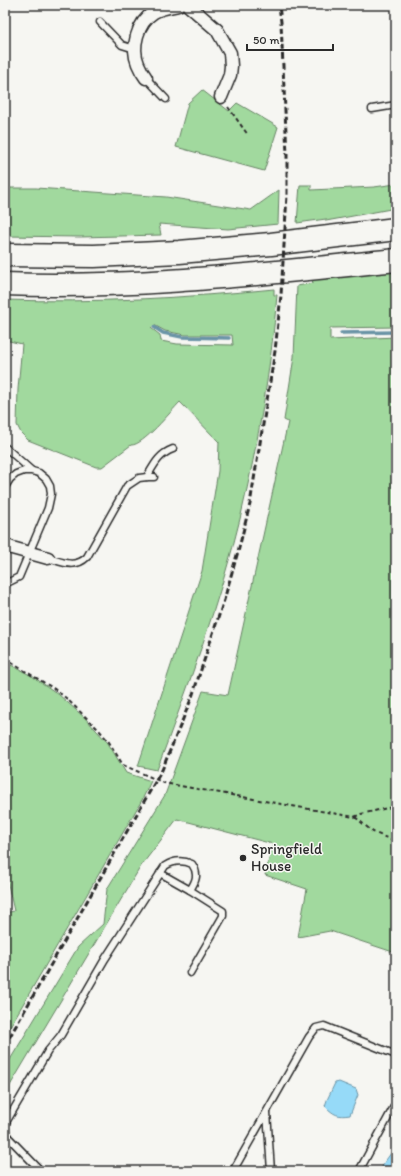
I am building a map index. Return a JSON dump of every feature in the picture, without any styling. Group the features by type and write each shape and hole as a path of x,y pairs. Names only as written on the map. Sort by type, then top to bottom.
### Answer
{"highway":[{"path":"5,255 94,256 180,252 271,244 396,229"},
{"path":"5,284 101,284 180,281 396,260"}],"street":[{"path":"146,78 138,65 135,49 137,38 146,20 158,10 178,5"},
{"path":"188,5 217,30 230,54 230,75 221,97"},
{"path":"5,545 48,558"}],"lane":[{"path":"100,22 122,45 135,49"},
{"path":"146,78 166,99"},
{"path":"372,109 396,105"},
{"path":"5,447 32,471"},
{"path":"147,477 159,458 165,452 173,449"},
{"path":"5,487 10,479 16,474 24,471 32,471 39,473 46,479 50,486 51,494 48,508 18,577 5,584"},
{"path":"48,558 70,564 82,562 87,557 127,486 132,481 147,477 154,478"},
{"path":"41,1171 9,1138 6,1134 5,1124 48,1051 61,1036 105,959 165,866 169,863 178,861 189,863 194,867 196,877 190,890"},
{"path":"160,873 223,911 223,916 190,973"},
{"path":"233,1171 309,1037 316,1028 324,1026 396,1055"},
{"path":"359,1171 396,1103"},
{"path":"267,1112 271,1171"}],"path":[{"path":"221,97 248,135"},
{"path":"5,659 53,688 66,698 99,730 109,742 123,765 164,783 354,817 373,832 396,842"},
{"path":"354,817 396,806"}],"green space":[{"path":"202,90 229,111 237,103 278,127 264,171 176,147 188,103"},
{"path":"396,184 396,208 326,221 326,219 297,223 300,185 311,185 311,190 374,187"},
{"path":"5,188 36,188 166,197 251,210 279,190 278,224 228,229 159,224 161,235 80,237 5,236"},
{"path":"396,267 396,327 330,328 330,340 396,337 396,953 330,931 298,937 307,889 265,875 273,844 177,819 141,866 5,1094 5,1068 78,947 103,924 107,889 165,795 203,691 228,695 288,422 284,420 294,357 297,286 314,283 311,280"},
{"path":"274,289 274,295 277,295 263,406 253,461 233,547 203,644 157,770 138,766 202,571 218,471 219,442 180,402 164,420 142,440 131,445 102,467 96,467 28,440 21,433 17,425 18,389 22,344 5,340 5,300 106,300","holes":["154,325 165,331 185,335 232,335 233,345 177,344 161,341 160,335 151,328"]},
{"path":"9,664 32,676 58,694 85,718 108,743 126,773 151,781 142,800 5,1035 5,913 14,911 5,871 5,676"}],"water":[{"path":"339,1082 356,1089 358,1095 350,1115 336,1115 325,1106 335,1083"},
{"path":"396,1146 396,1171 380,1171 384,1163"}],"waterway":[{"path":"154,327 163,333 182,337 229,338"},
{"path":"341,333 396,332"}],"railway":[{"path":"5,1045 162,770 192,697 224,600 239,548 250,504 275,351 281,295 287,195 287,155 279,5"}],"place":[{"name":"Springfield House","path":"243,858"}]}
